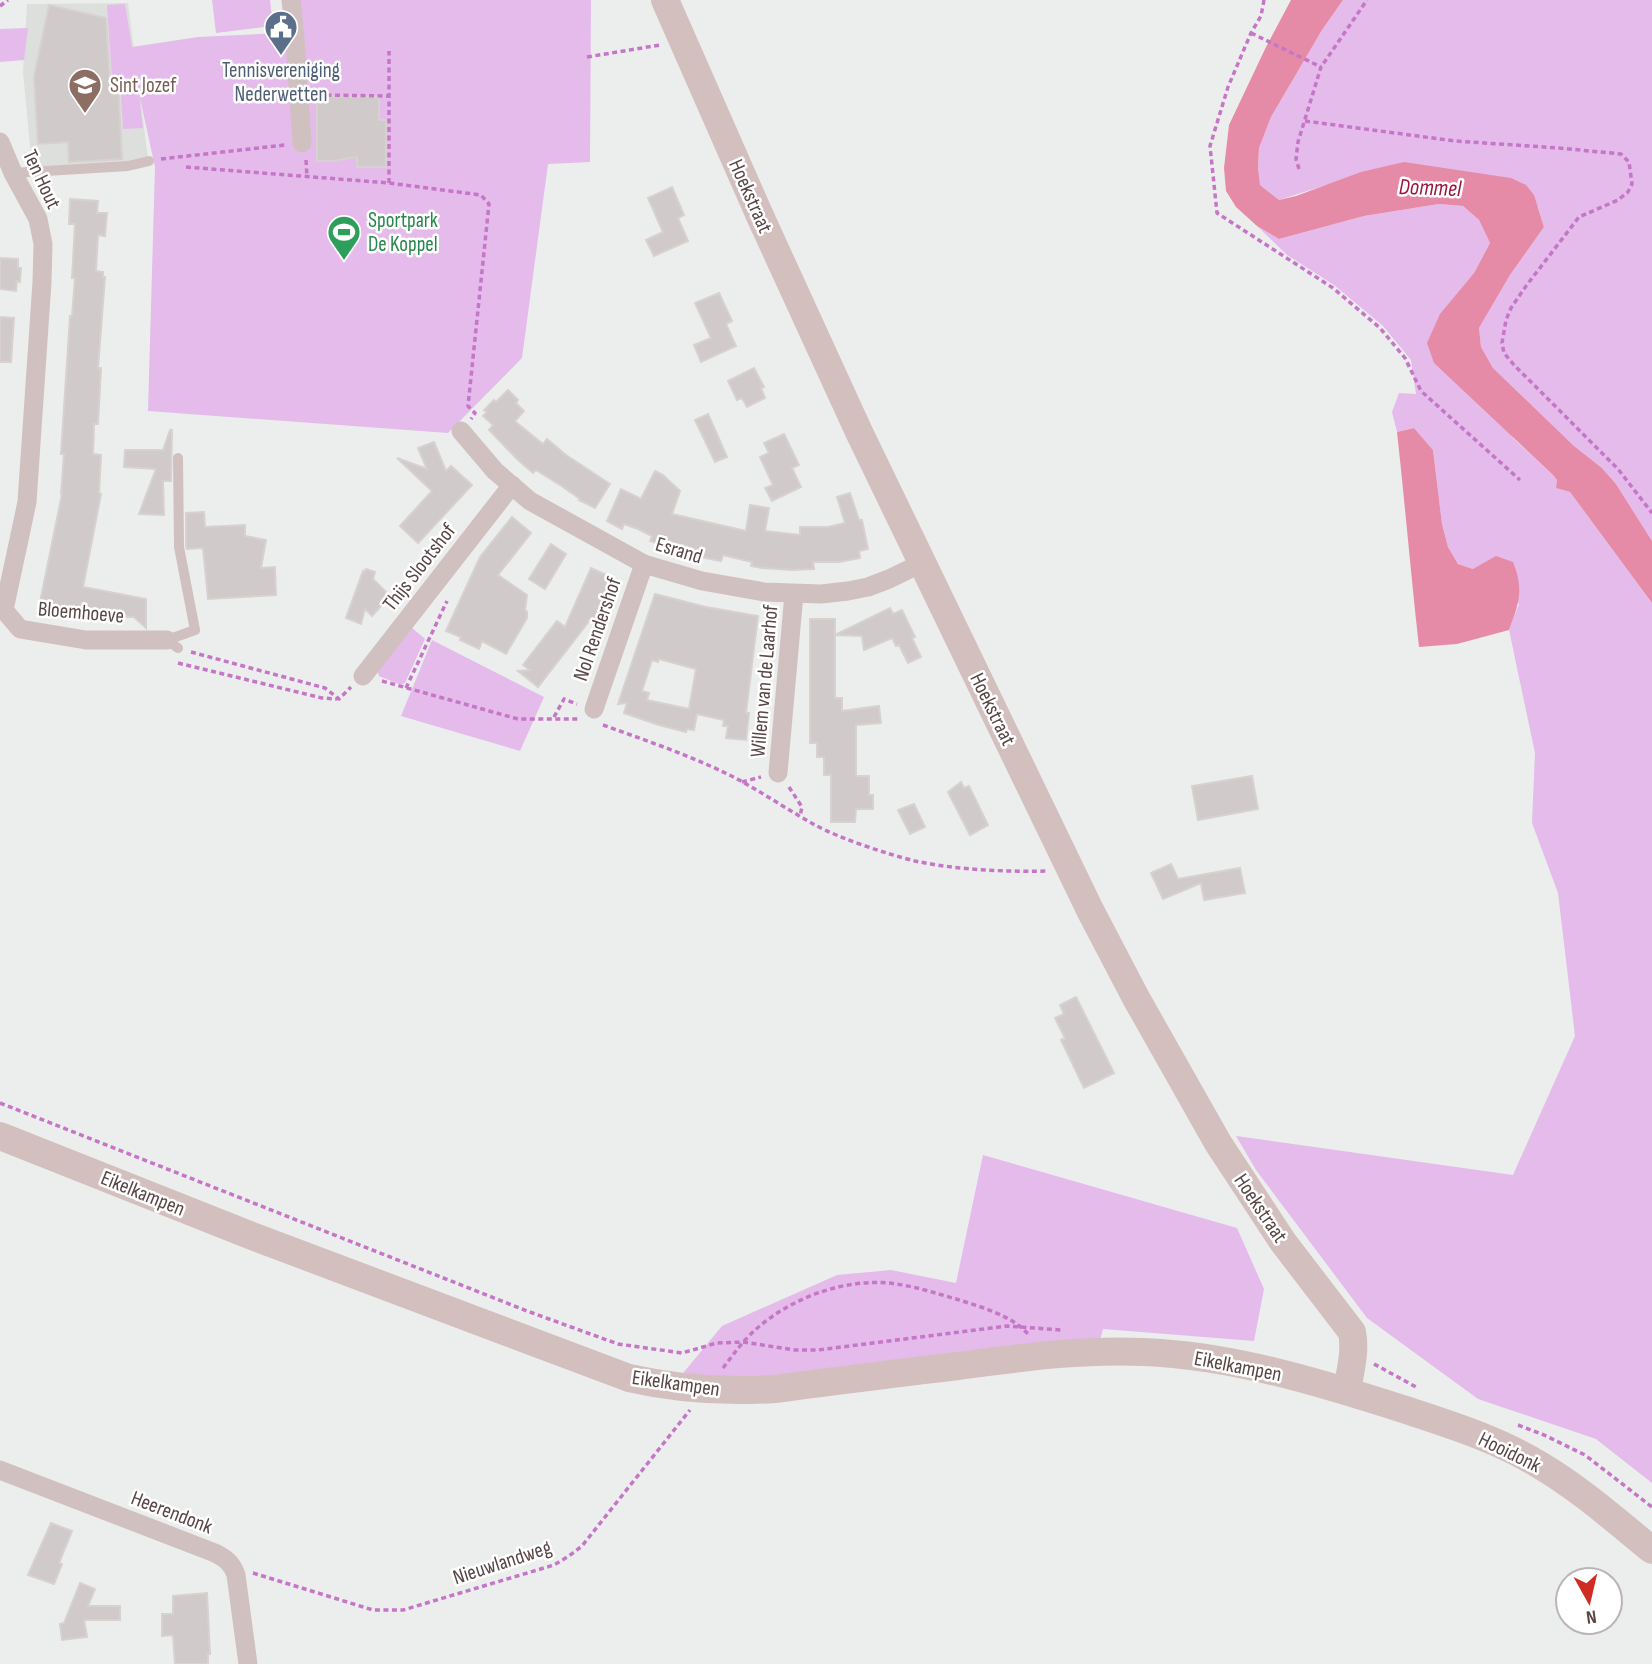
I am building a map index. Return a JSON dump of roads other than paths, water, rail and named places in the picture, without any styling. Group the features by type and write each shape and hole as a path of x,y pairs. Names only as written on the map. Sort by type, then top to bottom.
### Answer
{"street":[{"path":"291,0 302,143"},
{"name":"Hoekstraat","path":"665,0 765,228 854,420 1071,871 1136,998 1219,1143 1283,1242 1352,1332 1353,1356 1347,1391"},
{"name":"Ten Hout","path":"0,142 38,219 43,244 27,502 2,611"},
{"name":"Esrand","path":"461,431 495,471 530,501 643,564 732,587 794,594 834,593 868,587 922,563"},
{"name":"Thijs Slootshof","path":"363,676 512,485"},
{"name":"Nol Rendershof","path":"591,717 643,564"},
{"name":"Willem van de Laarhof","path":"778,773 794,594"},
{"name":"Bloemhoeve","path":"2,611 20,629 86,639 172,644"},
{"name":"Eikelkampen","path":"0,1136 265,1241 609,1371 653,1383 707,1389 775,1389 1045,1355 1132,1352 1173,1354 1221,1361 1347,1391"},
{"name":"Hooidonk","path":"1347,1391 1505,1446 1562,1479 1652,1550"},
{"name":"Heerendonk","path":"0,1470 215,1553 230,1563 236,1575 248,1664"}],"lane":[{"path":"13,173 128,166 149,161"},
{"path":"172,644 195,630 179,547 178,458"}],"water":[{"name":"Dommel","path":"1291,0 1343,0 1322,30 1271,117 1259,148 1260,185 1279,200 1361,172 1404,162 1511,178 1526,185 1534,195 1544,227 1510,275 1479,328 1481,347 1493,368 1616,484 1652,541 1652,603 1570,492 1556,488 1557,480 1553,475 1434,363 1427,343 1440,314 1474,273 1490,243 1479,220 1463,206 1439,204 1364,216 1279,239 1257,226 1236,207 1226,191 1224,168 1229,125"},
{"path":"1414,428 1433,450 1442,524 1448,547 1458,564 1473,569 1496,556 1513,562 1519,596 1509,630 1457,644 1419,647 1397,432"}],"place":[{"name":"Tennisvereniging Nederwetten","path":"281,57"},
{"name":"Sint Jozef","path":"85,115"},
{"name":"Sportpark De Koppel","path":"344,262"}]}
